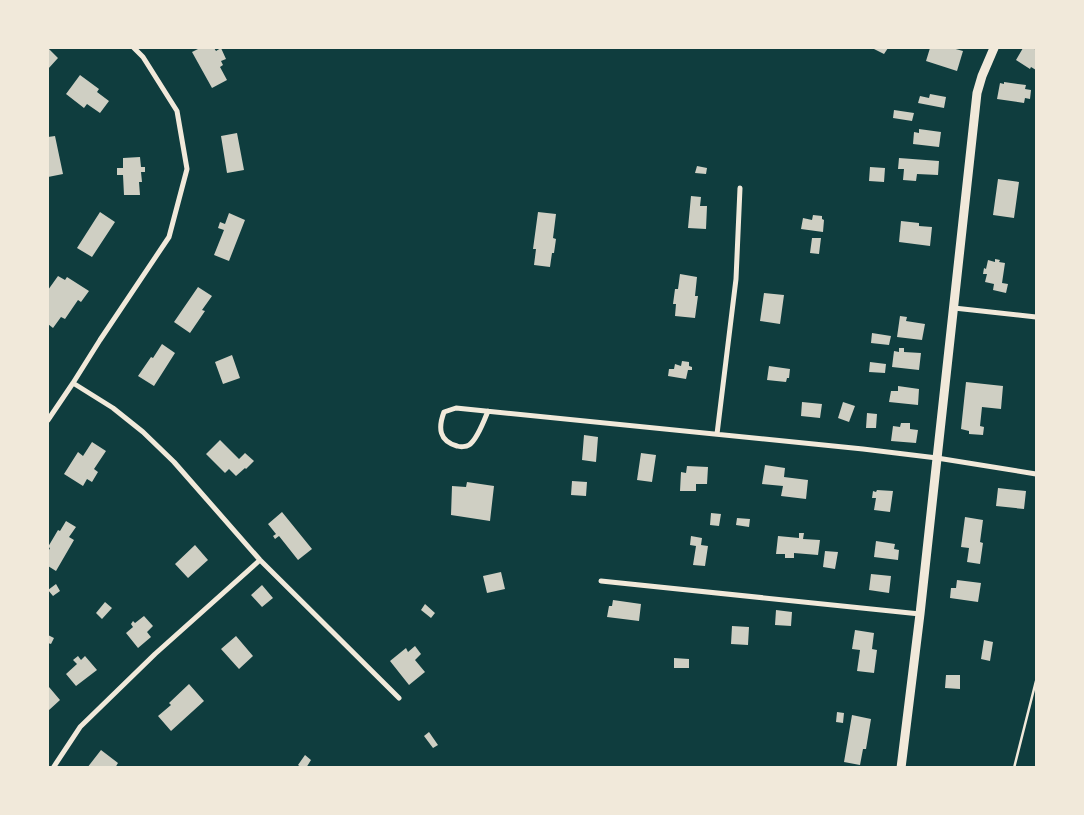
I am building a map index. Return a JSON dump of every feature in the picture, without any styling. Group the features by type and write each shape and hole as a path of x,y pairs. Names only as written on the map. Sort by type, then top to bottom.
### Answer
{"street":[{"path":"48,420 169,236 187,169 177,111 143,57 134,48"},
{"path":"901,768 938,458 978,93 982,76 994,48"},
{"path":"717,434 736,279 740,188"},
{"path":"954,308 1036,317"},
{"path":"73,383 114,408 143,432 174,462 260,560 399,698"},
{"path":"488,411 479,433 468,445 460,447 448,443 441,434 440,422 444,412 456,408 488,411 717,434 938,458 1036,474"},
{"path":"53,768 80,727 155,654 260,560"},
{"path":"601,581 920,614"}],"path":[{"path":"1014,768 1036,681"}],"building":[{"path":"48,48 58,58 48,69"},
{"path":"200,48 214,48 216,51 221,48 226,59 221,61 223,65 220,67 227,80 212,88 192,52"},
{"path":"872,48 888,48 884,54"},
{"path":"930,48 952,48 963,51 957,71 926,61"},
{"path":"1023,48 1033,48 1036,50 1036,70 1031,67 1030,69 1016,60"},
{"path":"80,75 99,89 97,92 109,101 100,113 87,104 84,108 66,94"},
{"path":"1004,82 1026,85 1025,89 1031,90 1030,99 1025,98 1024,103 997,99 1000,83 1004,84"},
{"path":"930,94 946,97 944,108 918,103 920,96 929,98"},
{"path":"894,110 914,113 912,121 893,118"},
{"path":"919,129 941,132 939,147 913,144 914,132 919,133"},
{"path":"237,133 244,170 227,173 221,136"},
{"path":"55,136 63,174 48,177 48,137"},
{"path":"140,157 141,167 145,167 145,172 141,172 142,182 139,182 140,195 124,195 123,175 117,175 117,168 123,168 123,158"},
{"path":"899,158 939,161 938,175 917,174 916,181 903,180 904,169 898,169"},
{"path":"697,166 707,168 706,174 695,173"},
{"path":"870,167 885,168 884,182 869,181"},
{"path":"998,179 1019,182 1014,218 993,215"},
{"path":"691,196 701,197 700,206 707,206 706,229 688,228"},
{"path":"100,212 115,222 92,257 77,248"},
{"path":"538,212 556,214 553,238 556,239 550,267 534,265 536,249 533,249"},
{"path":"229,213 245,220 229,261 214,255 224,230 218,228 220,222 225,224"},
{"path":"813,215 822,216 824,220 823,232 801,229 803,218 812,220"},
{"path":"901,221 932,227 930,246 899,242"},
{"path":"812,238 821,238 819,254 810,253"},
{"path":"995,259 1005,263 1002,283 1008,284 1006,293 993,290 994,284 985,282 987,274 983,274 984,268 986,269 988,260 995,262"},
{"path":"680,274 697,277 695,296 698,296 695,318 675,316 676,304 673,304"},
{"path":"58,276 65,280 67,277 89,291 81,302 78,300 65,319 61,317 53,328 48,324 48,290"},
{"path":"198,287 212,296 202,310 205,311 190,333 174,322"},
{"path":"764,293 784,295 780,324 760,321"},
{"path":"900,316 907,317 906,321 925,324 922,340 897,337"},
{"path":"872,333 891,336 889,345 871,343"},
{"path":"162,344 175,353 154,386 138,376"},
{"path":"899,348 904,348 904,352 921,353 919,370 892,367 894,351 899,352"},
{"path":"232,355 240,378 223,384 215,362"},
{"path":"682,361 689,362 689,366 692,367 692,370 688,370 686,379 668,376 669,369 674,369 675,364 681,366"},
{"path":"870,362 886,364 885,373 869,372"},
{"path":"769,366 790,369 789,378 787,378 786,382 767,380"},
{"path":"966,382 1003,386 1001,409 982,407 980,426 984,427 983,435 969,434 969,431 961,429"},
{"path":"898,386 919,389 918,405 889,402 891,391 898,391"},
{"path":"802,402 822,404 820,418 801,416"},
{"path":"843,402 855,406 849,422 838,418"},
{"path":"867,413 877,414 876,428 866,428"},
{"path":"901,423 910,423 910,429 918,430 916,443 891,441 893,426 900,427"},
{"path":"584,435 598,437 596,462 582,460"},
{"path":"220,440 239,459 245,453 254,461 236,476 229,469 225,473 206,454"},
{"path":"92,442 106,451 94,469 98,472 92,482 87,479 83,486 64,474 78,452 83,456"},
{"path":"641,453 656,455 652,482 637,480"},
{"path":"765,465 785,468 784,477 808,480 806,499 781,496 783,486 762,484"},
{"path":"687,466 708,467 707,484 696,484 696,491 680,491 681,472 686,473"},
{"path":"572,481 587,482 586,496 571,495"},
{"path":"467,482 494,486 490,521 451,515 452,486 466,487"},
{"path":"998,488 1026,491 1024,509 996,506"},
{"path":"877,490 893,491 890,512 874,510 876,498 872,498 873,491 876,492"},
{"path":"282,512 312,549 298,560 279,536 275,539 273,536 276,534 268,524"},
{"path":"711,513 721,514 719,526 710,525"},
{"path":"965,517 983,520 980,542 983,543 980,564 967,562 969,548 961,547"},
{"path":"737,518 750,519 749,527 736,525"},
{"path":"66,521 76,527 69,537 74,540 56,571 48,566 48,552 50,548 48,547"},
{"path":"799,533 804,533 803,539 820,540 818,555 794,553 794,558 785,558 785,554 776,554 778,536 799,538"},
{"path":"691,536 702,538 701,545 708,546 705,566 693,565 696,546 690,545"},
{"path":"876,541 895,544 894,549 899,550 898,560 874,557"},
{"path":"195,545 208,560 188,578 175,564"},
{"path":"825,551 838,552 835,569 823,567"},
{"path":"501,572 505,589 487,593 483,576"},
{"path":"871,574 891,576 889,593 869,590"},
{"path":"957,580 981,583 978,602 950,598 951,588 956,588"},
{"path":"56,584 60,591 53,596 48,590"},
{"path":"262,585 273,598 262,607 251,595"},
{"path":"613,600 641,604 639,621 607,617 609,606 612,606"},
{"path":"105,602 112,608 102,619 96,613"},
{"path":"425,604 435,613 431,618 421,610"},
{"path":"776,610 792,612 791,626 775,625"},
{"path":"144,616 153,626 147,632 151,637 138,648 126,633 133,627 131,624 133,621 135,623"},
{"path":"732,626 749,627 748,645 731,644"},
{"path":"855,630 874,633 872,649 877,650 874,673 857,671 860,650 852,649"},
{"path":"48,635 54,638 51,644 48,643"},
{"path":"236,636 253,656 239,669 221,649"},
{"path":"984,640 993,642 990,661 981,659"},
{"path":"415,646 421,654 415,660 425,672 409,685 390,661 406,648 408,652"},
{"path":"78,656 81,660 85,656 97,670 76,686 66,674 77,664 73,660"},
{"path":"674,658 689,659 689,668 674,668"},
{"path":"946,675 960,675 960,689 945,688"},
{"path":"189,684 204,701 171,731 158,716 171,705 169,703"},
{"path":"48,688 60,700 48,711"},
{"path":"837,712 844,713 843,723 836,722"},
{"path":"852,715 871,719 866,749 863,749 860,765 844,762"},
{"path":"429,732 438,745 433,748 424,736"},
{"path":"101,750 118,763 115,768 87,768"},
{"path":"305,755 311,760 306,768 302,768 298,765"}]}
